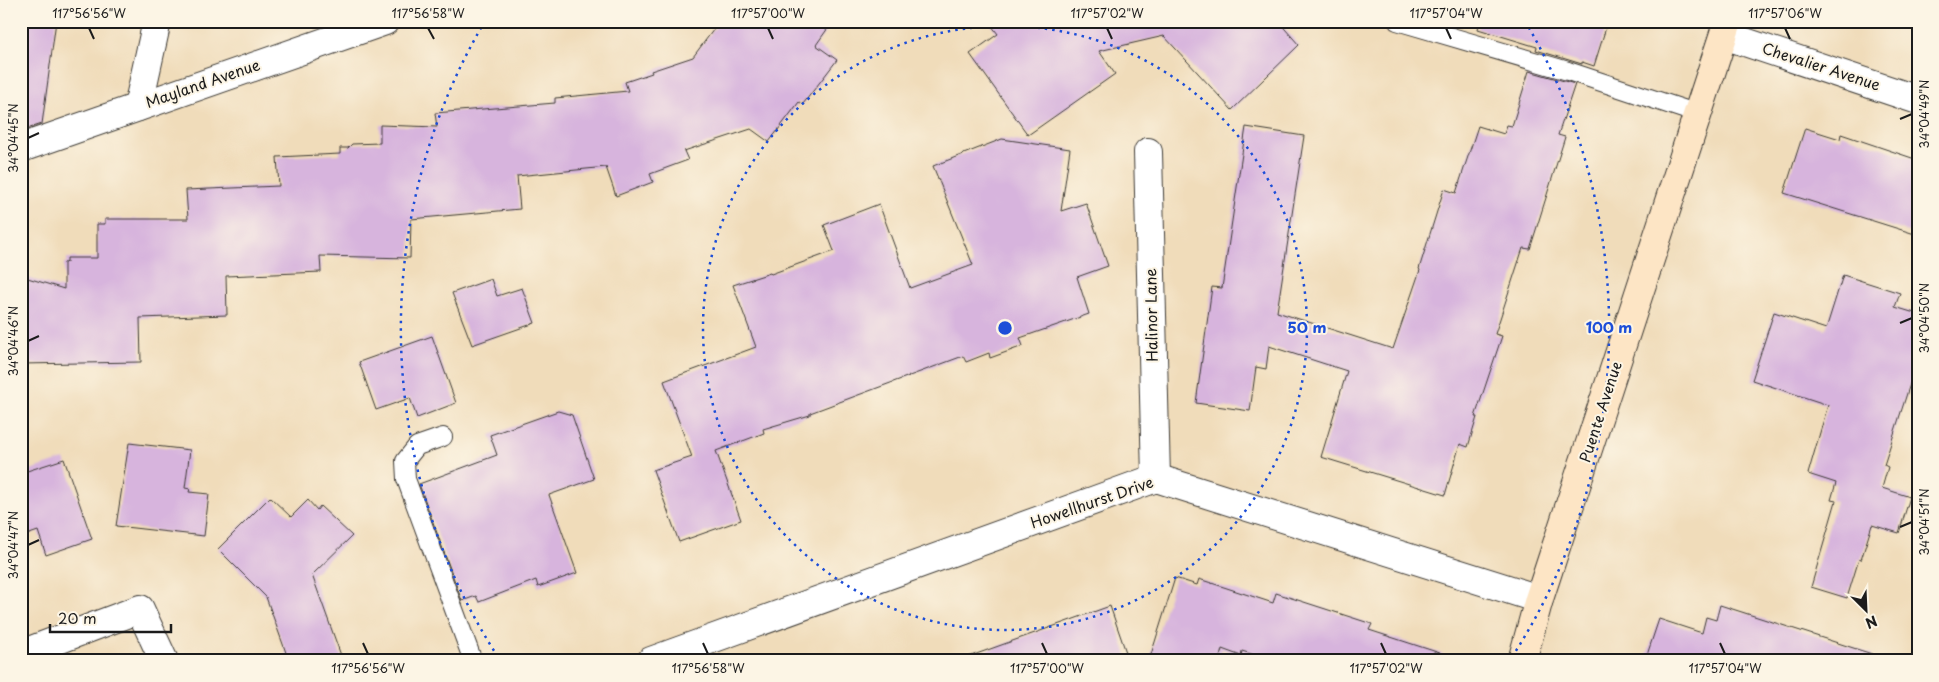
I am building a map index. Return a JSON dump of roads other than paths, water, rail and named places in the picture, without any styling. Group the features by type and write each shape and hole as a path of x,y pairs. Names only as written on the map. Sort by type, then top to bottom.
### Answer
{"main road":[{"name":"Puente Avenue","path":"1522,661 1539,599 1726,28"}],"street":[{"path":"138,107 157,21"},
{"name":"Mayland Avenue","path":"21,148 385,21"},
{"name":"Chevalier Avenue","path":"1726,28 1918,100"},
{"name":"Halinor Lane","path":"1148,152 1156,478"},
{"name":"Howellhurst Drive","path":"651,661 1156,478 1539,599"},
{"path":"21,654 140,609 164,661"}],"lane":[{"path":"1397,21 1568,71 1698,114"},
{"path":"443,437 417,446 405,461 406,479 473,661"}]}
